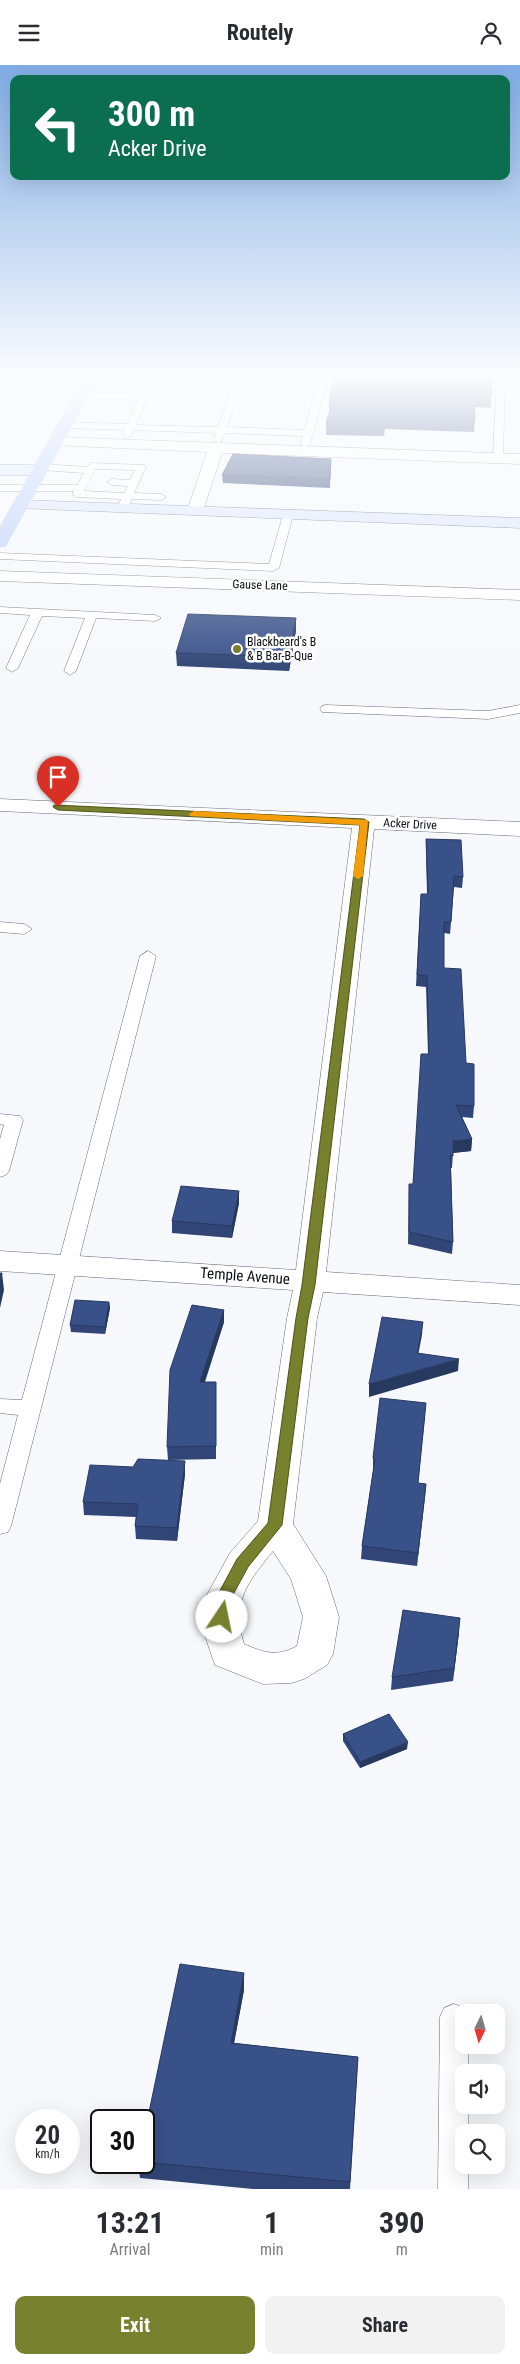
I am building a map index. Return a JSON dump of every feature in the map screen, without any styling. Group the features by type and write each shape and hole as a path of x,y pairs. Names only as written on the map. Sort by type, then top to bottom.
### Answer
{"main road":[{"path":"0,542 37,476"}],"street":[{"path":"195,511 207,476"},
{"path":"21,505 125,502 195,511 520,523"},
{"name":"Gause Lane","path":"0,576 520,595"},
{"name":"Acker Drive","path":"0,805 520,829"},
{"path":"275,1525 309,1280 364,822"},
{"name":"Temple Avenue","path":"0,1261 520,1295"}],"lane":[{"path":"79,476 89,478"},
{"path":"125,502 137,476"},
{"path":"0,488 31,487 89,478"},
{"path":"89,478 78,494 125,502 161,497"},
{"path":"114,478 136,479"},
{"path":"0,556 273,568 288,515"},
{"path":"0,610 155,618"},
{"path":"12,669 37,613"},
{"path":"70,671 92,615"},
{"path":"326,709 488,715 520,709"},
{"path":"0,927 24,929"},
{"path":"0,1526 66,1265 148,956"},
{"path":"0,1119 14,1120 0,1171"},
{"path":"0,1406 30,1408"},
{"path":"452,2189 454,2017"}],"building":[{"path":"252,476 330,476 330,479"},
{"name":"Blackbeard's B & B Bar-B-Que","path":"188,614 296,618 289,657 176,653"},
{"path":"426,839 461,840 463,877 454,876 451,922 444,922 444,968 461,969 466,1063 474,1064 474,1106 456,1105 472,1139 453,1141 453,1156 450,1155 453,1242 409,1232 409,1184 413,1184 421,1054 429,1054 427,975 417,975 421,894 428,894"},
{"path":"181,1186 239,1191 232,1226 172,1221"},
{"path":"75,1300 109,1302 105,1327 70,1325"},
{"path":"192,1305 224,1310 200,1382 216,1382 216,1446 167,1447 170,1370"},
{"path":"382,1317 423,1322 417,1353 459,1359 369,1384"},
{"path":"380,1398 426,1403 418,1483 426,1484 418,1553 362,1546 375,1459 373,1458"},
{"path":"138,1459 185,1461 177,1528 135,1526 138,1504 83,1502 90,1465 133,1467"},
{"path":"403,1610 460,1618 454,1668 392,1677"},
{"path":"389,1714 408,1742 360,1762 343,1734"},
{"path":"180,1964 244,1973 231,2043 358,2057 350,2182 155,2163 155,2109 150,2109"}],"slow traffic":[{"path":"194,814 364,822 358,876"}],"place":[{"name":"Blackbeard's B & B Bar-B-Que","path":"237,649"}],"route":[{"path":"58,807 364,822 309,1285 302,1318 275,1525 242,1563 221,1602 222,1617"}]}
